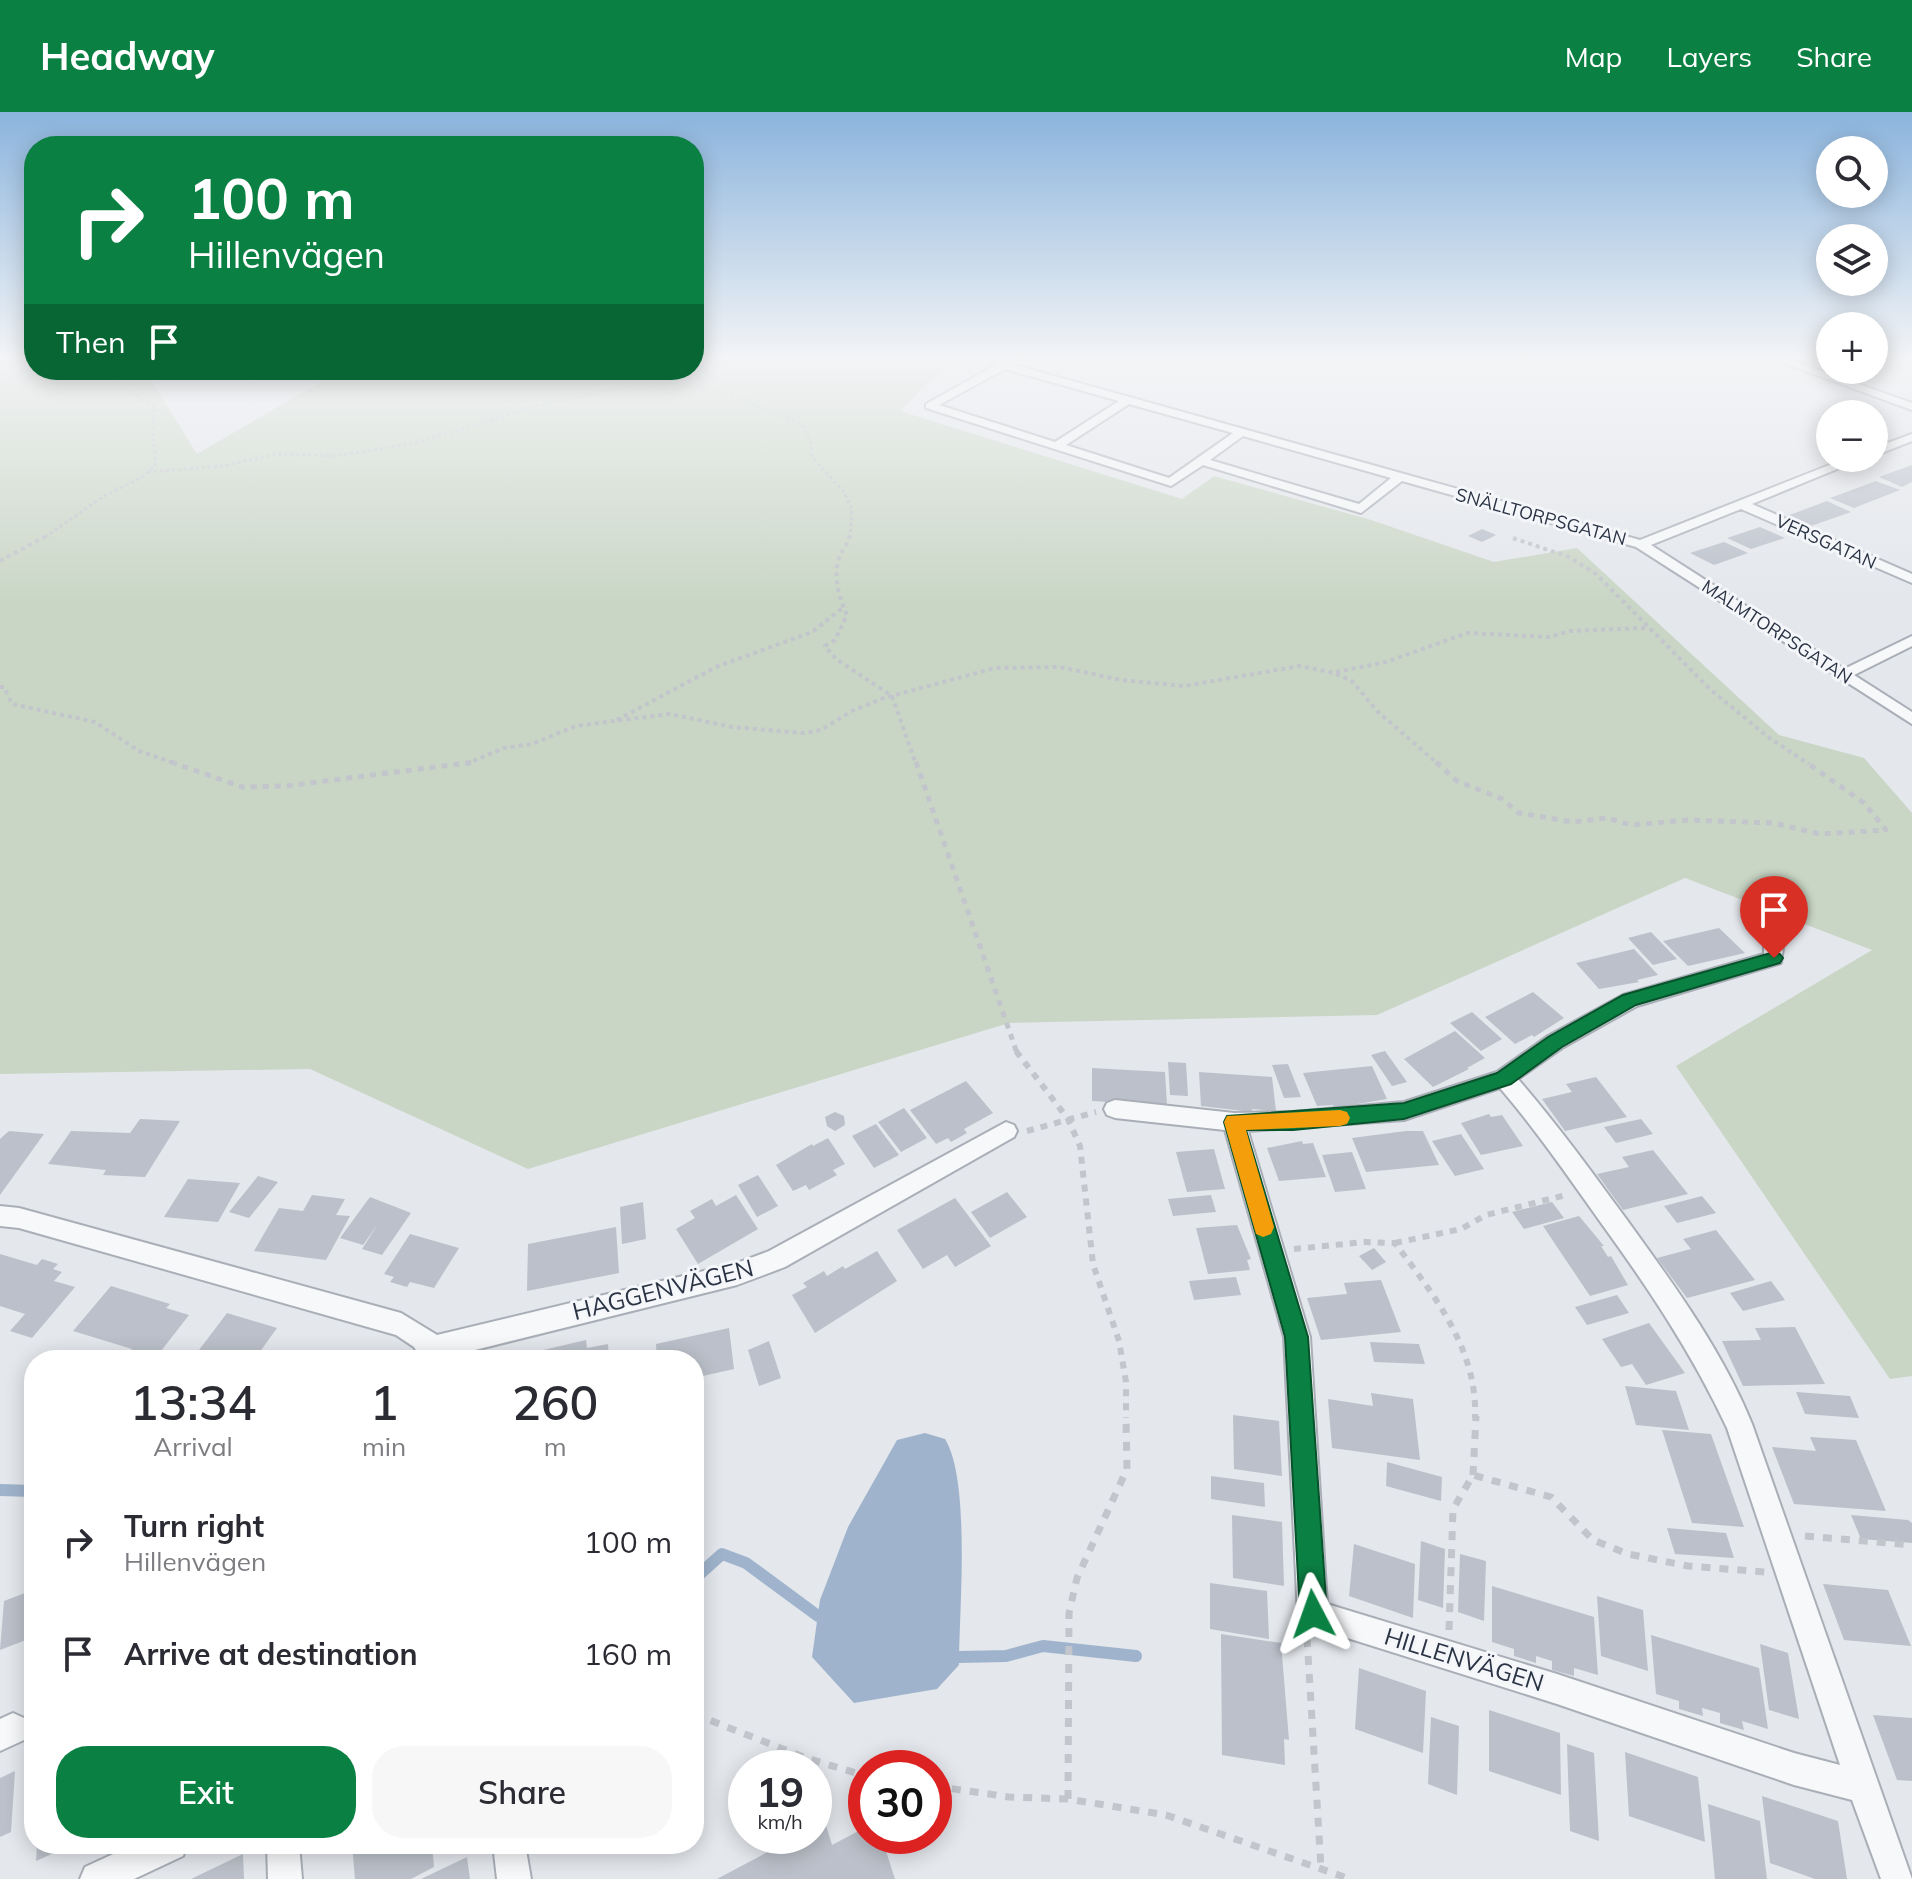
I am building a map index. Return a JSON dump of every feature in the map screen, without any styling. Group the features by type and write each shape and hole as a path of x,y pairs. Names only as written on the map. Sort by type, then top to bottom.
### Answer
{"street":[{"path":"1032,438 1171,482 1233,438"},
{"path":"1056,446 1068,438"},
{"name":"SNÄLLTORPSGATAN","path":"1259,438 1641,544 1822,472"},
{"path":"1888,446 1908,438"},
{"path":"1893,444 1912,452"},
{"path":"1202,461 1361,509 1398,478"},
{"name":"VERSGATAN","path":"1741,504 1912,579"},
{"name":"MALMTORPSGATAN","path":"1641,544 1912,719"},
{"path":"1896,572 1912,564"},
{"path":"1843,675 1912,640"},
{"path":"1115,1109 1234,1122 1293,1121 1404,1111 1504,1078 1555,1042 1630,1000 1774,958 1774,940"},
{"path":"1504,1078 1590,1188 1707,1357 1739,1424 1863,1787 1898,1879"},
{"path":"1234,1122 1297,1337 1313,1614"},
{"name":"HAGGENVÄGEN","path":"449,1350 737,1274 777,1259 1006,1131"},
{"name":"HAGGENVÄGEN","path":"0,1216 19,1218 401,1325 422,1336 431,1350"},
{"name":"HILLENVÄGEN","path":"1313,1614 1794,1769 1863,1787"},
{"path":"97,1879 150,1854"},
{"path":"284,1854 285,1879"},
{"path":"510,1854 514,1879"}],"path":[{"path":"0,561 34,544 104,496 148,472 155,466 155,438"},
{"path":"148,472 223,466 276,454 335,456 431,438"},
{"path":"810,438 812,457 844,492 852,509 852,528 848,544 839,559 838,575 838,595 847,615 835,640 825,646 825,650 833,658 875,679 892,696 1017,1053 1068,1119 1080,1146 1093,1264 1119,1341 1126,1382 1129,1431 1127,1469 1077,1578 1069,1613 1068,1799"},
{"path":"0,687 4,687 12,704 104,725 111,735 147,755 242,787 306,785 406,773 430,766 472,764 504,748 532,744 576,726 670,714 721,725 803,733 821,730 852,711 892,696 970,672 1030,665 1060,667 1152,685 1184,686 1300,666 1334,673 1352,681 1377,711 1457,781 1502,799 1519,813 1572,822 1607,818 1631,825 1688,820 1773,823 1820,834 1886,830 1880,819 1855,796 1803,764 1726,704 1647,628 1599,576 1583,564 1513,538"},
{"path":"616,721 716,667 812,632 845,606"},
{"path":"1334,673 1386,662 1467,633 1549,637 1570,631 1647,628"},
{"path":"1006,1131 1050,1130 1068,1119 1115,1109"},
{"path":"1270,1252 1352,1243 1395,1243 1461,1229 1486,1215 1590,1188"},
{"path":"1395,1243 1447,1312 1466,1360 1476,1406 1473,1475 1453,1509 1448,1655"},
{"path":"1473,1475 1551,1497 1593,1540 1628,1554 1688,1566 1790,1574"},
{"path":"1776,1533 1912,1545"},
{"path":"1313,1614 1306,1631 1321,1868"},
{"path":"704,1718 806,1758 848,1771"},
{"path":"952,1789 1009,1797 1068,1799 1166,1815 1350,1879"}],"green space":[{"path":"0,438 187,438 197,454 224,438 988,438 1182,499 1214,476 1371,520 1494,562 1577,548 1779,735 1864,758 1912,813 1912,1376 1890,1379 1676,1066 1872,950 1685,878 1377,1015 1009,1023 528,1169 310,1069 0,1074"}],"water":[{"path":"925,1433 945,1439 958,1485 962,1548 959,1665 937,1689 854,1703 812,1657 820,1600 848,1527 897,1440"}],"building":[{"path":"1912,465 1912,482 1902,487 1879,477"},
{"path":"1876,481 1900,490 1854,508 1830,498"},
{"path":"1827,501 1851,512 1811,526 1787,516"},
{"path":"1760,527 1785,538 1751,549 1727,538"},
{"path":"1482,529 1496,535 1482,542 1468,536"},
{"path":"1724,542 1748,553 1714,565 1690,553"},
{"path":"1719,928 1745,953 1688,966 1663,941"},
{"path":"1651,932 1677,959 1653,965 1628,938"},
{"path":"1634,949 1658,975 1637,980 1639,982 1599,989 1576,963"},
{"path":"1533,992 1564,1018 1534,1037 1532,1035 1515,1044 1485,1017"},
{"path":"1472,1012 1502,1039 1481,1051 1450,1023"},
{"path":"1455,1031 1485,1058 1433,1087 1404,1059"},
{"path":"1385,1051 1407,1082 1392,1086 1371,1055"},
{"path":"1168,1062 1186,1063 1188,1096 1170,1095"},
{"path":"1288,1064 1301,1097 1284,1098 1272,1065"},
{"path":"1372,1066 1387,1099 1334,1108 1333,1105 1317,1106 1303,1073"},
{"path":"1092,1068 1165,1072 1167,1105 1110,1105 1111,1102 1092,1101"},
{"path":"1199,1072 1272,1077 1276,1111 1252,1109 1252,1112 1201,1106"},
{"path":"1596,1077 1627,1117 1565,1131 1542,1099 1572,1092 1566,1084"},
{"path":"966,1081 993,1113 964,1129 967,1133 951,1142 948,1138 936,1144 910,1110"},
{"path":"904,1108 927,1138 901,1152 878,1122"},
{"path":"835,1112 844,1116 845,1125 835,1131 827,1126 825,1117"},
{"path":"1489,1114 1491,1117 1502,1115 1523,1146 1481,1155 1461,1123"},
{"path":"140,1119 180,1121 145,1177 103,1175 106,1170 48,1164 71,1131 130,1133"},
{"path":"1641,1119 1653,1134 1616,1143 1604,1127"},
{"path":"876,1124 899,1155 874,1168 852,1136"},
{"path":"9,1131 44,1134 0,1195 0,1139"},
{"path":"1423,1131 1439,1165 1366,1172 1352,1138"},
{"path":"1461,1134 1484,1169 1455,1176 1432,1141"},
{"path":"828,1138 845,1164 833,1170 837,1175 809,1190 806,1185 793,1191 776,1165"},
{"path":"1302,1141 1303,1144 1313,1143 1326,1177 1279,1181 1267,1148"},
{"path":"1214,1149 1225,1189 1187,1192 1176,1152"},
{"path":"1653,1150 1688,1194 1623,1210 1597,1174 1629,1167 1622,1157"},
{"path":"1352,1152 1366,1189 1335,1192 1322,1155"},
{"path":"758,1175 778,1206 757,1217 738,1185"},
{"path":"258,1176 278,1182 249,1218 229,1212"},
{"path":"188,1179 240,1183 218,1222 164,1217"},
{"path":"1007,1192 1027,1217 990,1238 971,1212"},
{"path":"312,1195 345,1199 336,1215 350,1216 326,1260 254,1251 279,1208 303,1211"},
{"path":"736,1195 758,1229 698,1264 676,1229 695,1218 690,1211 712,1199 716,1206"},
{"path":"1211,1195 1216,1212 1173,1216 1168,1199"},
{"path":"1702,1196 1716,1213 1677,1223 1664,1206"},
{"path":"370,1197 411,1213 382,1255 362,1249 378,1224 363,1245 340,1238"},
{"path":"955,1198 991,1246 955,1267 947,1255 923,1269 897,1230"},
{"path":"643,1202 646,1239 622,1244 620,1207"},
{"path":"1552,1202 1564,1218 1524,1229 1512,1212"},
{"path":"1579,1216 1604,1246 1601,1246 1608,1257 1611,1256 1628,1285 1590,1296 1543,1226"},
{"path":"1237,1225 1251,1259 1247,1260 1250,1270 1208,1274 1196,1228"},
{"path":"616,1227 619,1273 527,1291 528,1244"},
{"path":"1716,1230 1755,1280 1687,1298 1657,1258 1691,1249 1683,1239"},
{"path":"410,1234 459,1248 434,1288 410,1282 407,1287 390,1282 394,1277 384,1274"},
{"path":"1374,1248 1386,1262 1372,1270 1359,1256"},
{"path":"877,1251 897,1281 815,1333 792,1295 807,1287 803,1283 824,1271 827,1276"},
{"path":"0,1254 37,1265 42,1259 58,1264 53,1269 62,1272 54,1281 75,1287 32,1338 10,1331 25,1314 0,1306"},
{"path":"1236,1277 1241,1295 1194,1300 1189,1281"},
{"path":"1381,1280 1401,1332 1321,1340 1307,1298 1347,1294 1344,1283"},
{"path":"1771,1281 1785,1300 1743,1311 1730,1293"},
{"path":"111,1286 170,1304 166,1308 189,1315 162,1350 131,1350 73,1331"},
{"path":"1617,1295 1629,1313 1587,1325 1575,1307"},
{"path":"227,1313 277,1328 261,1350 199,1350"},
{"path":"1649,1323 1685,1373 1646,1385 1632,1364 1621,1367 1602,1339"},
{"path":"1795,1327 1825,1384 1743,1386 1722,1341 1761,1340 1755,1328"},
{"path":"729,1328 734,1369 704,1376 704,1350 656,1350 656,1344"},
{"path":"586,1340 587,1348 608,1344 608,1350 543,1350"},
{"path":"769,1341 781,1378 759,1386 748,1350"},
{"path":"1370,1342 1419,1344 1425,1364 1374,1362"},
{"path":"1625,1386 1676,1391 1689,1430 1636,1425"},
{"path":"1796,1392 1850,1396 1859,1418 1805,1414"},
{"path":"1371,1393 1413,1399 1420,1460 1332,1448 1328,1399 1373,1406"},
{"path":"1233,1415 1279,1421 1282,1476 1234,1469"},
{"path":"1662,1430 1711,1434 1744,1527 1692,1523"},
{"path":"1810,1437 1856,1440 1886,1511 1794,1504 1772,1447 1816,1451"},
{"path":"1387,1462 1442,1477 1441,1501 1386,1486"},
{"path":"1211,1476 1264,1483 1265,1507 1211,1499"},
{"path":"1232,1515 1282,1522 1284,1586 1233,1578"},
{"path":"1851,1515 1908,1520 1912,1523 1912,1543 1861,1539"},
{"path":"1667,1528 1726,1533 1734,1558 1675,1554"},
{"path":"1421,1541 1445,1549 1443,1608 1418,1600"},
{"path":"1354,1544 1415,1564 1413,1618 1349,1596"},
{"path":"1460,1554 1486,1561 1484,1621 1458,1612"},
{"path":"1210,1583 1267,1591 1269,1639 1210,1629"},
{"path":"1823,1584 1888,1590 1911,1646 1844,1640"},
{"path":"1492,1586 1594,1617 1598,1675 1574,1668 1574,1676 1552,1670 1552,1661 1536,1656 1536,1663 1514,1656 1514,1649 1492,1642"},
{"path":"24,1593 24,1641 0,1650 4,1601"},
{"path":"1597,1596 1643,1610 1648,1671 1601,1656"},
{"path":"1221,1634 1281,1643 1289,1740 1284,1739 1285,1765 1222,1755"},
{"path":"1651,1635 1759,1668 1768,1729 1742,1721 1744,1730 1720,1723 1720,1713 1702,1708 1703,1716 1679,1709 1679,1701 1656,1694"},
{"path":"1760,1644 1788,1653 1799,1719 1769,1710"},
{"path":"1359,1668 1426,1691 1423,1753 1355,1729"},
{"path":"1489,1710 1560,1733 1561,1795 1489,1771"},
{"path":"1873,1715 1912,1718 1912,1781 1897,1780"},
{"path":"1431,1717 1459,1726 1457,1795 1428,1784"},
{"path":"1567,1744 1594,1753 1599,1841 1570,1831"},
{"path":"1625,1752 1698,1777 1705,1842 1629,1816"},
{"path":"15,1771 11,1832 0,1837 0,1778"},
{"path":"1762,1796 1838,1821 1847,1879 1815,1879 1770,1863"},
{"path":"1708,1804 1760,1821 1767,1879 1715,1879"},
{"path":"848,1837 848,1854 887,1854 895,1879 717,1879 764,1854 832,1854 832,1845"},
{"path":"36,1854 52,1854 36,1861"},
{"path":"243,1854 244,1879 191,1879"},
{"path":"353,1854 433,1854 434,1867 411,1879 355,1879"},
{"path":"467,1857 470,1879 421,1879"}],"waterway":[{"path":"0,1490 24,1491"},
{"path":"704,1570 722,1554 746,1563 818,1616"},
{"path":"959,1657 1006,1656 1043,1646 1136,1656"}],"slow traffic":[{"path":"1263,1227 1234,1122 1340,1118"}],"route":[{"path":"1313,1614 1297,1337 1234,1122 1293,1121 1404,1111 1504,1078 1555,1042 1630,1000 1774,958"}]}
